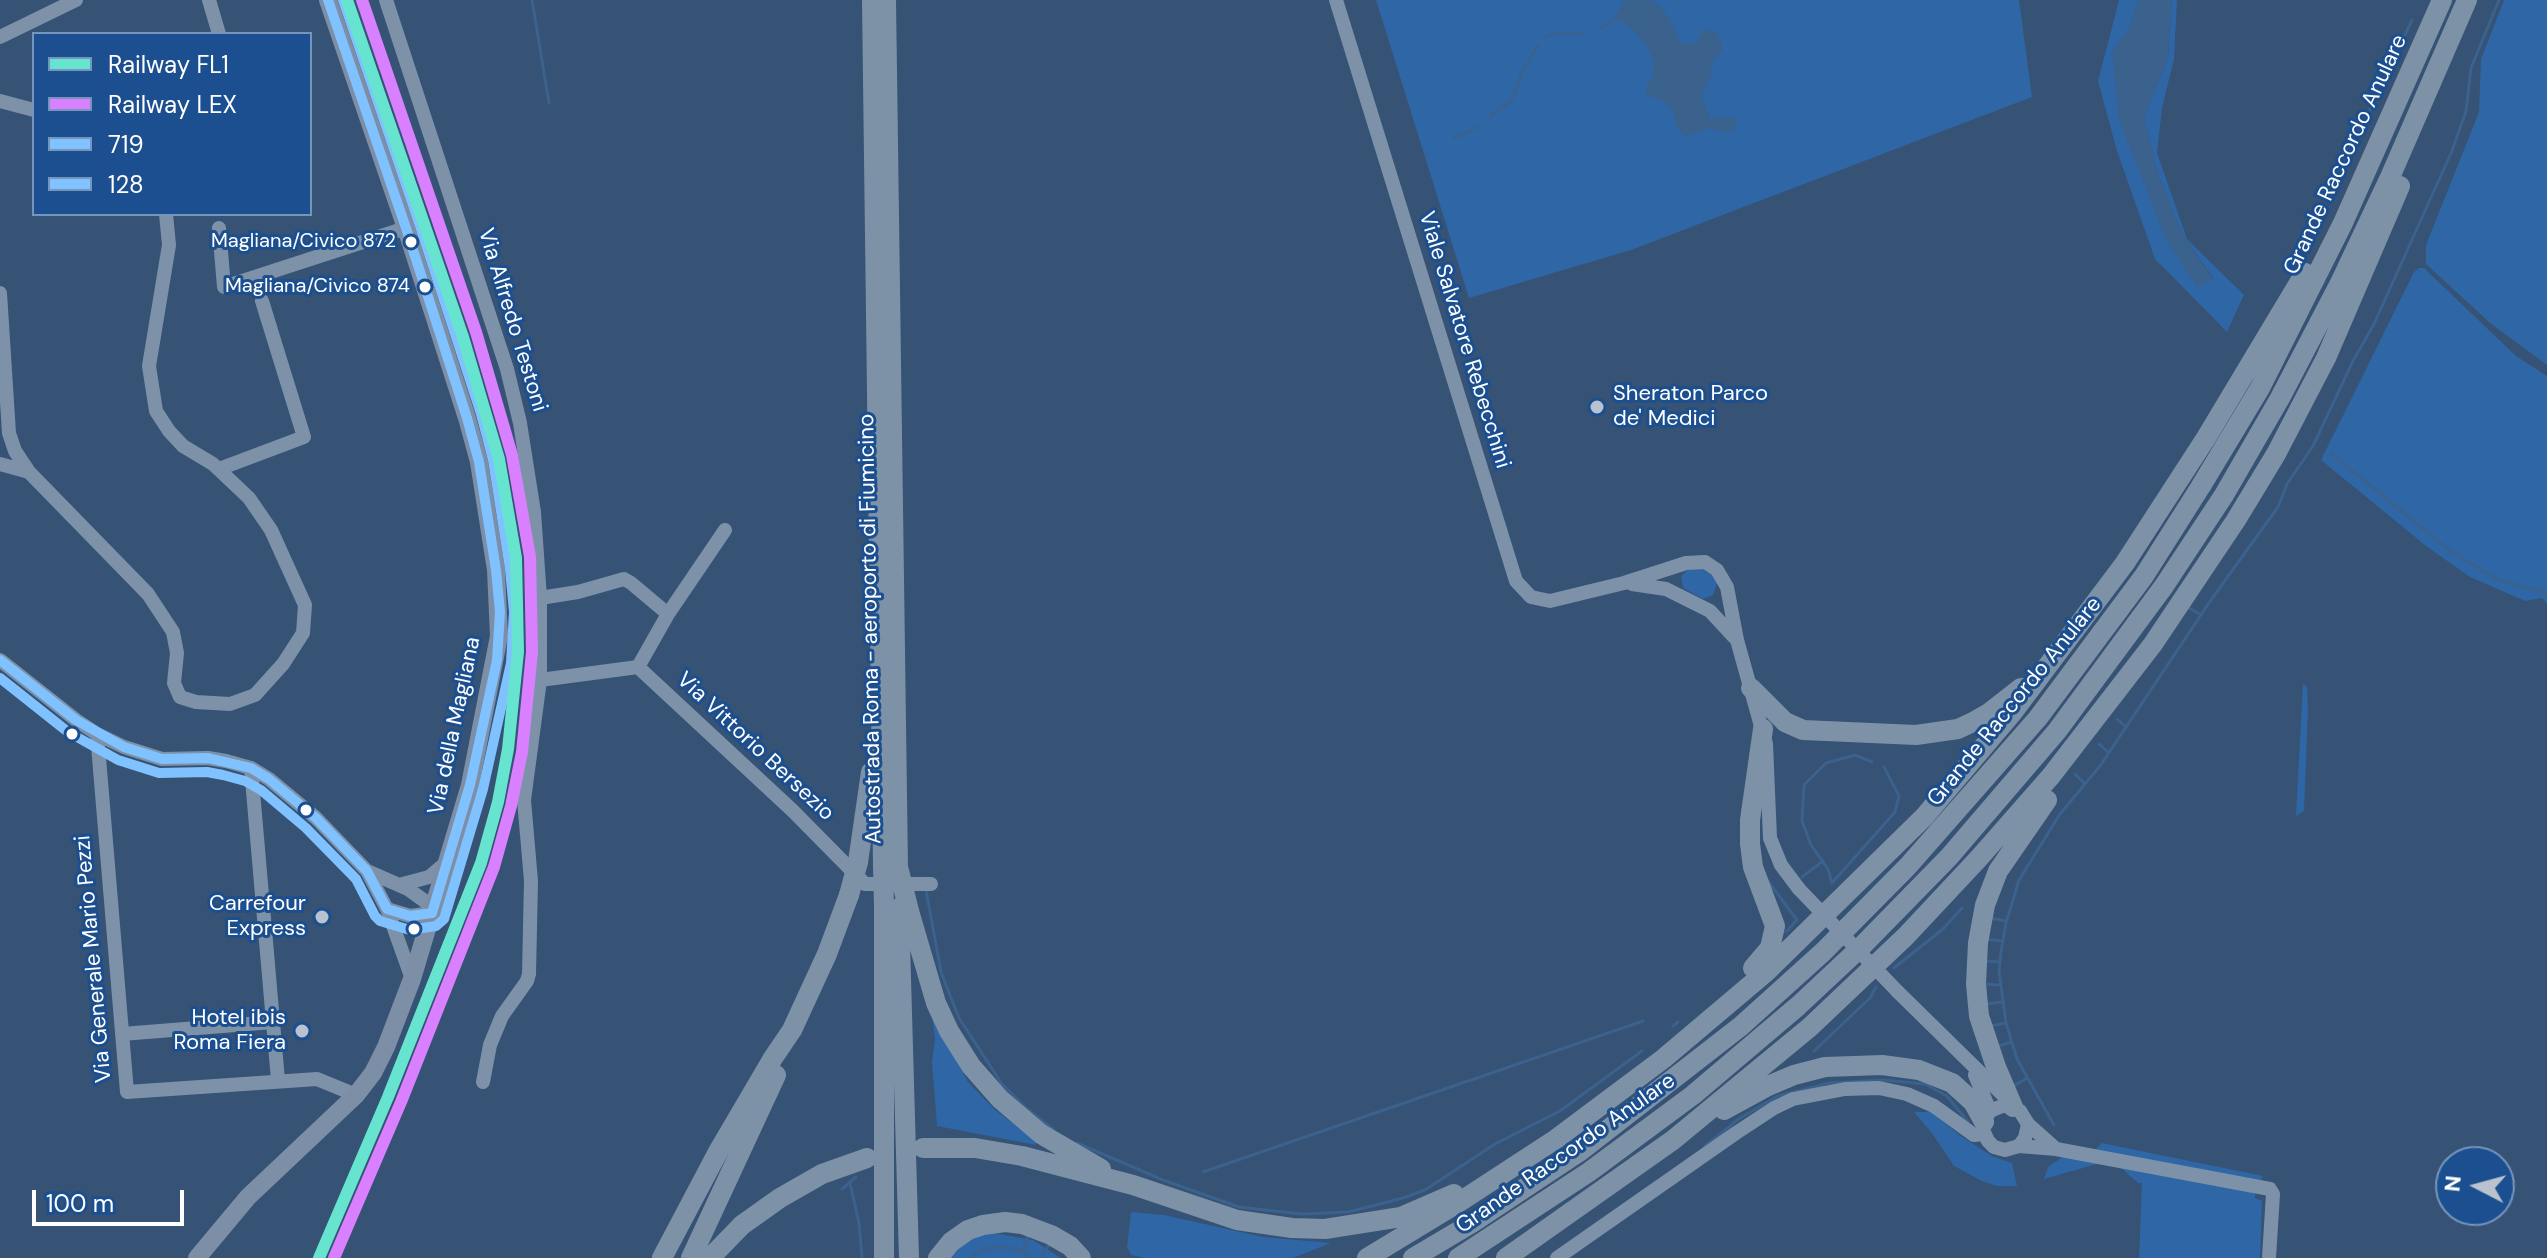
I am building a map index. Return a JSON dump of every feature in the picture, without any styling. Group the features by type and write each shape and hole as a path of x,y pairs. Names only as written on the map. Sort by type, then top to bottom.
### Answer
{"highway":[{"name":"Grande Raccordo Anulare","path":"1413,1258 1525,1189 1679,1077 1741,1026 1823,952 1944,829 2069,679 2126,602 2188,508 2286,339 2361,185 2442,0"},
{"name":"Grande Raccordo Anulare","path":"1458,1258 1589,1172 1693,1095 1759,1040 1892,916 1967,837 2038,755 2157,597 2251,449 2339,285 2467,0"},
{"name":"Autostrada Roma - aeroporto di Fiumicino","path":"883,1 881,640 890,867 897,909 909,1258"},
{"name":"Autostrada Roma - aeroporto di Fiumicino","path":"883,1 890,867"},
{"name":"Grande Raccordo Anulare","path":"1506,1258 1673,1140 1810,1027 1906,936 2027,804 2119,689 2218,548 2301,409 2391,208 2448,46"},
{"name":"Grande Raccordo Anulare","path":"1367,1258 1556,1139 1663,1059 1766,972 1924,817 2005,721 2083,621 2181,478 2361,185"},
{"path":"1751,688 1785,722 1803,730 1916,735 1940,733 1975,721 2007,700 2032,678 2083,621"},
{"path":"691,1258 777,1073 849,895 858,862 869,789 881,640"},
{"path":"2013,1107 1985,1036 1978,1005 1977,958 1985,905 2009,852 2082,756 2119,689"},
{"path":"1663,1059 1711,1007 1760,961 1773,941 1773,915 1755,874 1750,844 1750,820 1763,729"},
{"name":"Autostrada Roma - aeroporto di Fiumicino","path":"884,1258 897,909"},
{"path":"897,909 941,1015 958,1047 983,1081 1047,1138 1133,1185"},
{"path":"662,1258 719,1150 792,1030"},
{"path":"1673,1140 1781,1080 1810,1070 1845,1065 1892,1066 1935,1075 1952,1083 1973,1102 1986,1123"},
{"path":"923,1148 961,1147 996,1151 1133,1185 1237,1220 1325,1229 1401,1217 1477,1184 1556,1139"},
{"path":"710,1258 742,1225 771,1203 822,1174 867,1158"},
{"path":"938,1258 954,1239 968,1230 1005,1222 1044,1232 1070,1246 1081,1258"},
{"path":"1512,1258 1536,1237"}],"main road":[{"name":"Via della Magliana","path":"197,1258 248,1197 356,1095 373,1073 412,979 448,861 470,785 497,660 500,612 479,462 406,228 328,0"}],"street":[{"path":"0,37 76,0"},
{"path":"209,0 218,32"},
{"name":"Via Alfredo Testoni","path":"386,0 507,369 520,423 534,512 540,598 540,680 524,800 531,881 529,974 502,1016 490,1045 483,1082"},
{"name":"Viale Salvatore Rebecchini","path":"1336,0 1516,581 1531,597 1547,601 1624,583 1686,563"},
{"path":"0,101 32,109"},
{"path":"0,293 9,433 15,451 29,472 148,594 173,632 177,653 174,683 180,697 196,702 230,704 255,695 283,664 303,633 305,605 271,530 249,498 219,469 183,446 156,411 149,366 169,245 166,216"},
{"path":"219,228 224,287 406,228"},
{"path":"219,469 304,437 262,301"},
{"path":"0,458 15,451"},
{"path":"0,464 29,472"},
{"path":"540,680 638,667 668,614 725,530"},
{"path":"1678,595 1677,576 1686,563 1710,565 1724,582 1714,601 1703,607"},
{"path":"540,598 578,592 624,579 668,614"},
{"name":"Viale Salvatore Rebecchini","path":"1724,582 1763,729 1768,766 1770,838 1781,865 1799,889 2013,1107"},
{"name":"Viale Salvatore Rebecchini","path":"1624,583 1653,586 1703,607 1717,616 1737,640"},
{"path":"0,660 43,696 97,734 132,750 162,759 208,758 251,768 269,779 316,818 367,871 387,909 412,979"},
{"name":"Via Vittorio Bersezio","path":"638,667 793,811 865,884 931,884"},
{"name":"Via Generale Mario Pezzi","path":"97,734 127,1092 317,1079 356,1095"},
{"path":"251,768 278,1080"},
{"path":"399,885 429,877 448,861"},
{"path":"367,871 417,895 432,913"},
{"path":"410,916 417,895"},
{"path":"387,909 410,916 432,913"},
{"path":"122,1034 273,1022"},
{"name":"Viale Salvatore Rebecchini","path":"1969,1064 1983,1089 1986,1123"},
{"path":"1557,1258 1774,1108 1793,1099 1845,1089 1879,1088 1907,1094 1934,1106 1974,1135 2002,1106 2013,1107 2056,1149"},
{"path":"1986,1123 1988,1141 1998,1149 2019,1146 2056,1149 2270,1189 2273,1194 2269,1258"},
{"path":"2019,1146 2025,1138 2028,1124"}],"shaded area":[{"path":"1376,0 2019,0 2032,97 1631,250 1469,298"},
{"path":"1650,0 1668,16 1682,44 1694,44 1705,29 1718,34 1723,49 1711,63 1712,72 1703,89 1702,99 1711,119 1735,117 1733,130 1722,132 1710,128 1685,136 1677,128 1673,110 1646,94 1654,73 1652,55 1627,24 1614,19 1624,1"},
{"path":"2119,0 2138,0 2130,28 2112,53 2197,287 2213,278 2182,234 2158,174 2144,117 2168,57 2172,0 2177,0 2174,59 2162,108 2157,153 2187,239 2244,295 2227,332 2155,259 2117,151 2098,81"},
{"path":"2138,0 2172,0 2168,57 2144,117 2158,174 2182,234 2213,279 2197,287 2166,239 2119,120 2112,53 2130,28"},
{"path":"2504,0 2547,0 2547,365 2490,323 2426,264 2426,245 2479,112 2481,59"},
{"path":"2424,268 2516,356 2547,376 2547,603 2542,598 2525,601 2470,577 2426,546 2321,460 2414,272"},
{"path":"1690,568 1700,568 1715,577 1717,583 1713,595 1703,599 1683,588 1681,576"},
{"path":"2303,684 2307,687 2308,709 2304,811 2296,816"},
{"path":"932,1015 968,1082 994,1109 1035,1140 1036,1145 937,1126"},
{"path":"1914,1112 1932,1112 1992,1156 2012,1163 2017,1186 1997,1186 1954,1166"},
{"path":"2102,1143 2263,1176 2255,1190 2255,1198 2262,1201 2260,1258 2139,1258 2142,1183 2120,1167 2097,1164 2044,1179 2048,1167 2067,1154 2095,1150"},
{"path":"1131,1212 1164,1215 1263,1237 1331,1243 1293,1258 1145,1258 1131,1255 1127,1247"},
{"path":"994,1233 1033,1240 1061,1258 946,1258 969,1237"}],"waterway":[{"path":"532,0 549,103"},
{"path":"2054,1125 2017,1059 2006,1023 1999,971 2006,923 2019,880 2060,814 2100,766 2211,600 2278,507 2287,484 2313,446 2374,324 2452,151 2466,111 2471,68 2499,0"},
{"path":"1600,28 1614,20"},
{"path":"2331,191 2412,20"},
{"path":"1546,38 1555,33 1583,33"},
{"path":"1491,116 1512,100 1522,72 1538,46"},
{"path":"1454,138 1477,127"},
{"path":"2331,453 2449,550 2498,580 2547,593"},
{"path":"2189,608 2200,614"},
{"path":"2117,719 2126,727"},
{"path":"2099,744 2108,752"},
{"path":"1872,762 1855,755 1826,763 1804,785 1802,821 1811,845 1828,869 1832,883 1895,812 1899,796 1884,767"},
{"path":"2075,774 2084,783"},
{"path":"1802,877 1823,861"},
{"path":"1768,881 1797,920 1786,932"},
{"path":"926,890 941,972 959,1018 1002,1084 1053,1129"},
{"path":"1894,968 1943,929 1962,908"},
{"path":"1990,918 2006,921"},
{"path":"1986,939 2002,941"},
{"path":"1984,961 2000,962"},
{"path":"1984,984 2001,985"},
{"path":"1814,1051 1870,998 1876,987"},
{"path":"1986,1004 2002,1002"},
{"path":"1203,1172 1643,1021"},
{"path":"1673,1026 1678,1022"},
{"path":"1990,1026 2006,1023"},
{"path":"1996,1047 2011,1042"},
{"path":"1077,1143 1163,1180 1239,1207 1301,1214 1348,1212 1425,1190 1495,1144 1560,1111 1642,1051"},
{"path":"2012,1087 2027,1078"},
{"path":"1705,1146 1740,1118 1778,1096 1829,1083 1883,1080 1925,1084 1947,1096 1968,1122"},
{"path":"842,1189 856,1177"},
{"path":"850,1183 859,1223 862,1258"},
{"path":"1023,1251 1028,1235"},
{"path":"1040,1258 1049,1245"},
{"path":"970,1258 983,1249 999,1247 1017,1249 1032,1258"}],"rail line":[{"name":"FL1","path":"319,1258 388,1097 481,863 498,802 508,749 518,652 516,558 499,459 463,337 347,0"},
{"name":"LEX","path":"334,1258 401,1102 494,867 522,752 532,652 530,557 512,455 476,332 362,0"}],"transit line":[{"name":"719","path":"328,0 467,418 479,462 496,570 500,612 497,660 470,785 432,913"},
{"name":"128","path":"0,678 68,732 118,760 159,773 207,772 223,775 245,781 261,790 306,828 356,879 380,921 410,930 436,926 444,919 483,789 511,663 514,612 510,569 493,460 481,414 343,0"},
{"name":"719","path":"0,660 76,720 124,747 162,759 208,758 251,768 316,818 367,871 387,909 410,916 432,913"}],"place":[{"name":"Magliana/Civico 872","path":"411,242"},
{"name":"Magliana/Civico 874","path":"425,287"},
{"name":"Sheraton Parco de' Medici","path":"1597,407"},
{"name":"Carrefour Express","path":"322,917"},
{"name":"Hotel ibis Roma Fiera","path":"302,1031"}]}
